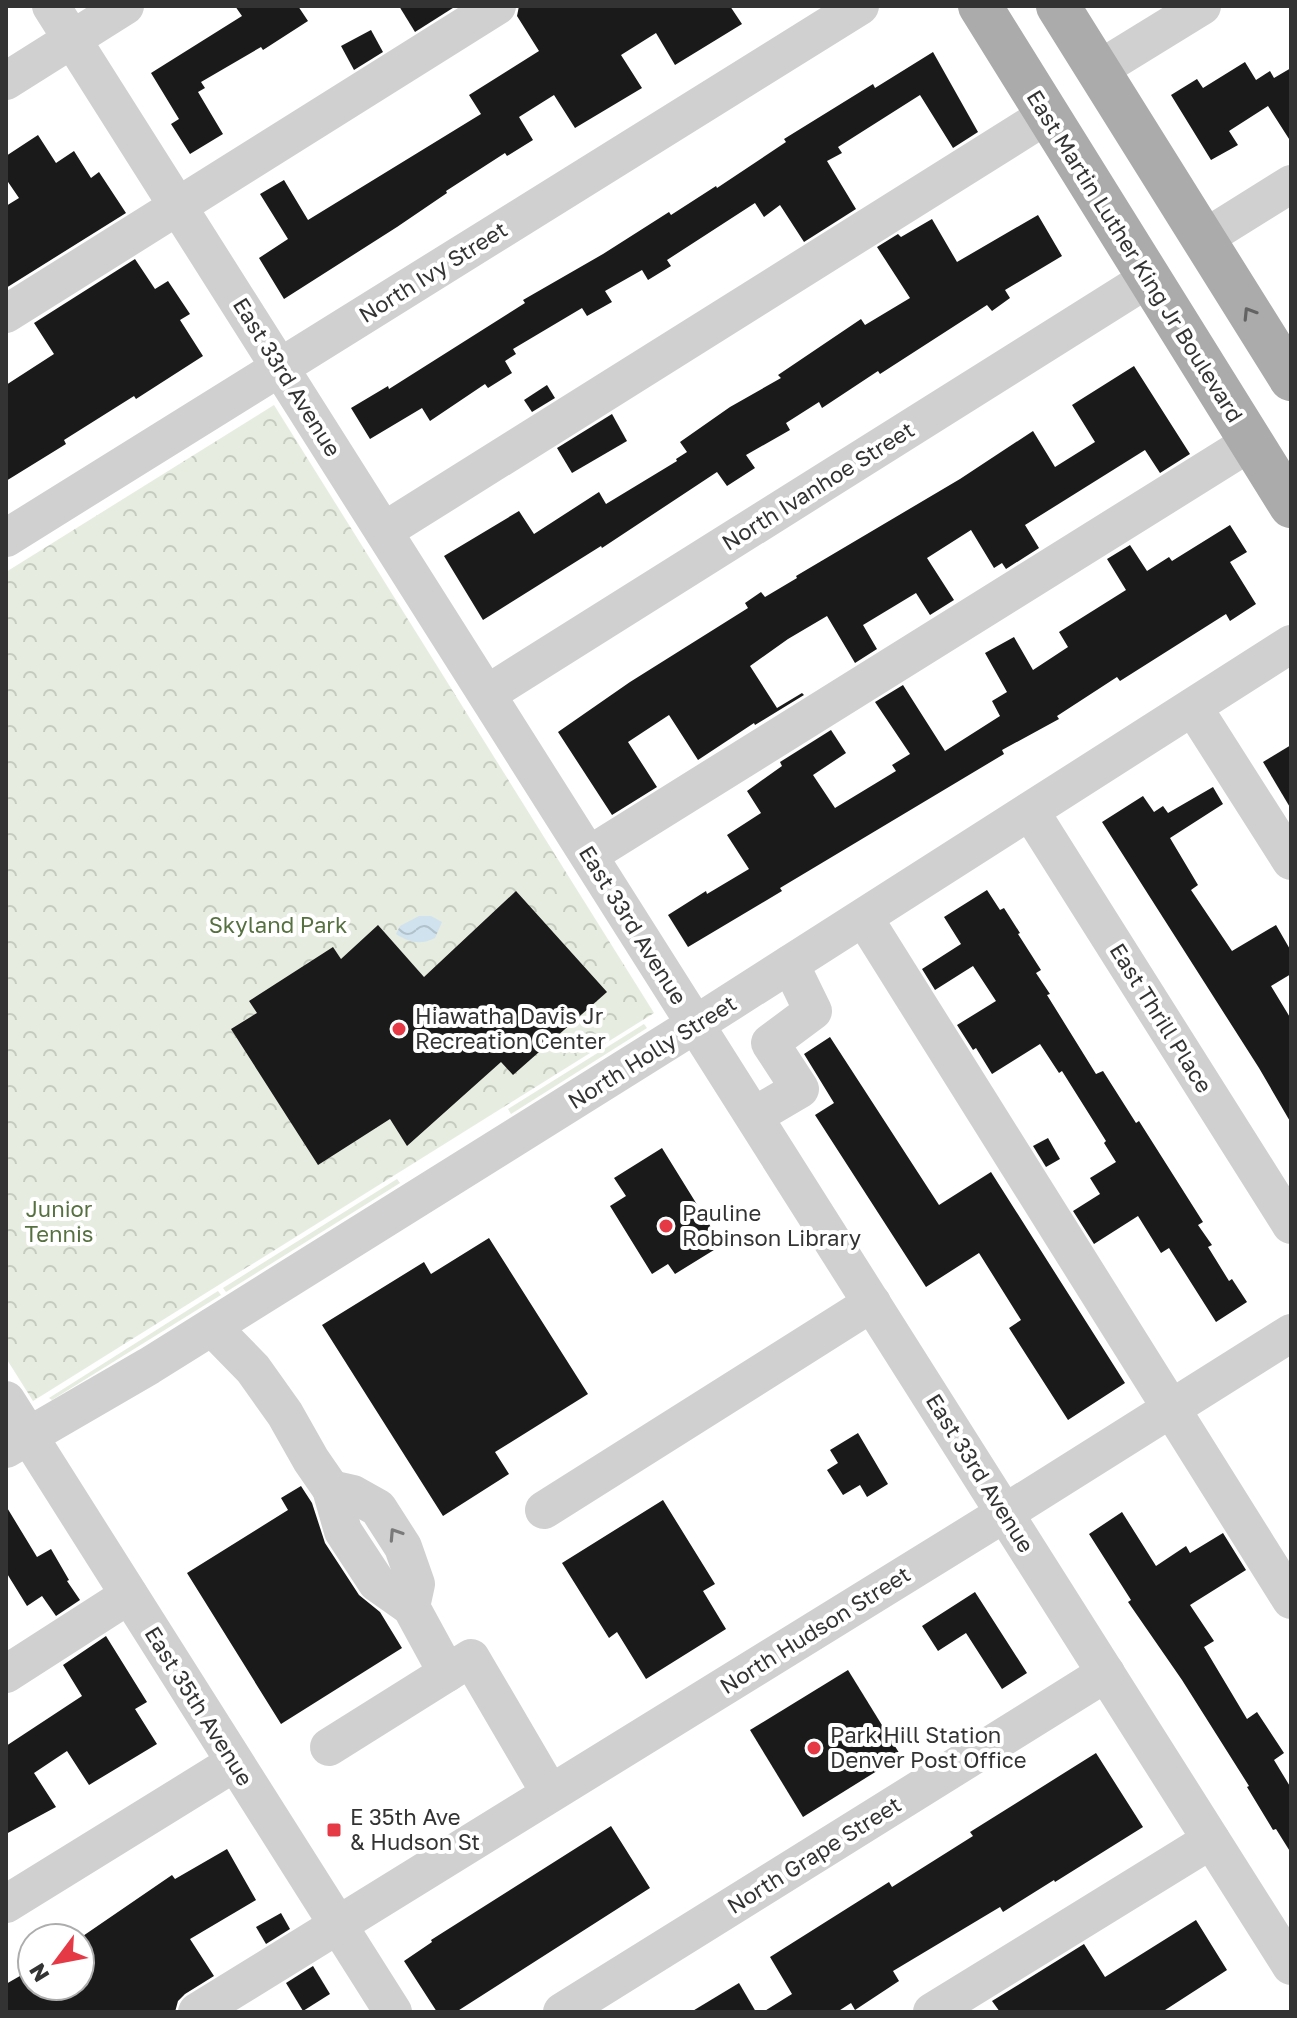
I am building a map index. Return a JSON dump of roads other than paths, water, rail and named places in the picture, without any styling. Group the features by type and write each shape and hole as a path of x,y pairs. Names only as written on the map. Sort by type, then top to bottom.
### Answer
{"main road":[{"name":"East Martin Luther King Jr Boulevard","path":"980,6 1291,506"},
{"path":"1058,6 1291,379"}],"street":[{"name":"East 33rd Avenue","path":"51,6 1291,1966"},
{"path":"6,81 125,6"},
{"path":"6,314 497,6"},
{"name":"North Ivy Street","path":"6,538 860,6"},
{"path":"1098,70 1202,6"},
{"path":"384,531 1047,115"},
{"path":"1203,239 1291,184"},
{"name":"North Ivanhoe Street","path":"487,694 1149,278"},
{"path":"589,855 1251,442"},
{"name":"North Holly Street","path":"17,1442 212,1327 696,1024 1291,644"},
{"path":"1193,707 1291,861"},
{"name":"East Thrill Place","path":"1030,811 1291,1225"},
{"path":"864,918 1291,1600"},
{"path":"754,1116 800,1089 770,1043 813,1011 790,964"},
{"path":"544,1510 872,1303"},
{"path":"212,1327 253,1369 285,1414 331,1489 343,1531 377,1583 411,1607 447,1673"},
{"name":"North Hudson Street","path":"197,2012 1291,1333"},
{"name":"East 35th Avenue","path":"6,1400 17,1442 129,1595 393,2012"},
{"path":"6,1674 129,1595"},
{"path":"329,1747 471,1658 550,1793"},
{"name":"North Grape Street","path":"562,2012 1106,1673"},
{"path":"6,1904 234,1763"},
{"path":"932,2012 1211,1840"}],"water":[{"path":"419,916 431,916 442,922 435,938 416,942 396,934 400,926"}],"place":[{"name":"Hiawatha Davis Jr Recreation Center","path":"399,1029"},
{"name":"Pauline Robinson Library","path":"666,1226"},
{"name":"Park Hill Station Denver Post Office","path":"814,1748"},
{"name":"E 35th Ave & Hudson St","path":"334,1830"}],"park label":[{"name":"Skyland Park","path":"278,925"},
{"name":"Junior Tennis","path":"59,1222"}]}
